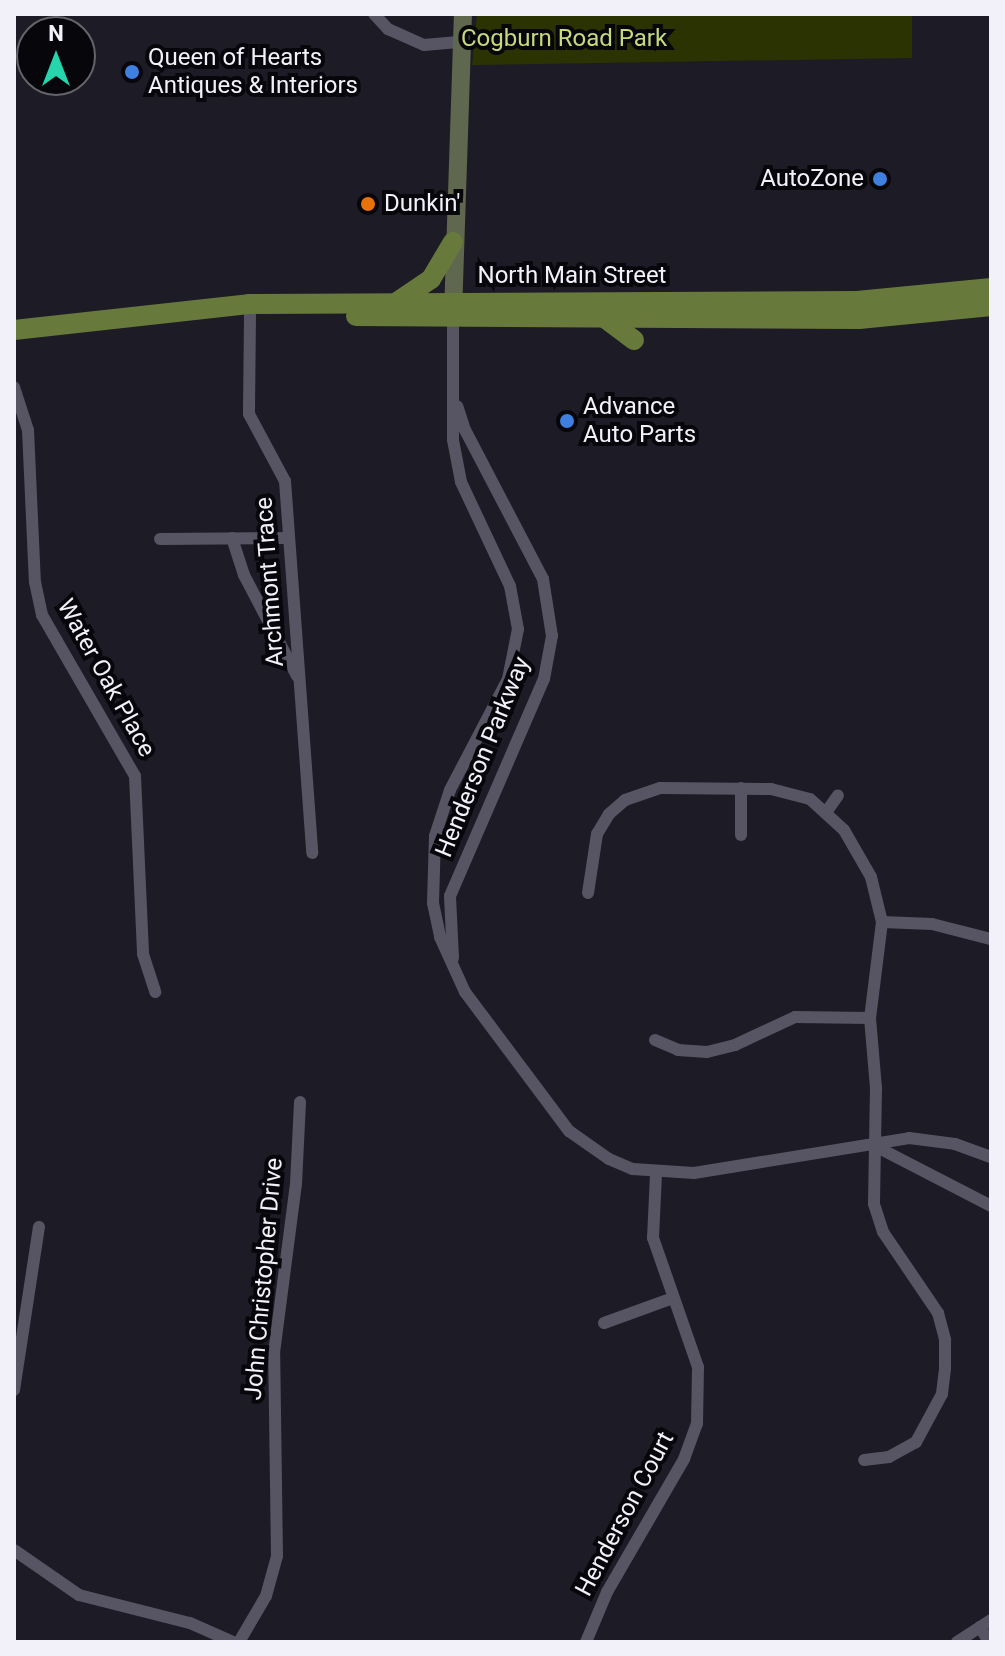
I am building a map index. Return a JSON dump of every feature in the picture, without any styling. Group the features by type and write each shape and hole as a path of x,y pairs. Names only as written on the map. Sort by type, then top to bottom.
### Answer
{"main road":[{"path":"396,302 431,279 453,242"},
{"name":"North Main Street","path":"152,313 250,315 857,301 991,288"},
{"name":"North Main Street","path":"14,330 249,304 396,302 453,310 602,318 892,318 991,306"},
{"path":"602,318 634,340"}],"street":[{"path":"374,14 388,29 424,45 461,42"},
{"path":"453,310 463,14"},
{"name":"Henderson Parkway","path":"453,310 451,387 461,482 510,586 518,629 508,679 450,790 435,836 433,903 454,971 569,1131 609,1159 656,1174 694,1173 875,1146 909,1138 955,1144 991,1157"},
{"name":"Archmont Trace","path":"250,315 249,414 285,481 312,853"},
{"name":"Water Oak Place","path":"14,387 28,430 35,582 42,615 135,776 143,954 155,992"},
{"name":"Henderson Parkway","path":"451,387 465,430 543,579 552,636 544,679 450,896 454,971"},
{"path":"232,538 244,575 299,681"},
{"path":"160,539 289,538"},
{"path":"588,893 597,834 625,800 660,788 741,788 790,792 827,811 871,877 882,922 870,1018 874,1204 883,1232 938,1313 945,1340 945,1369 942,1394 916,1442 889,1457 864,1460"},
{"path":"741,788 741,835"},
{"path":"827,811 838,795"},
{"path":"882,922 932,924 991,939"},
{"path":"655,1040 678,1050 707,1052 735,1045 795,1017 870,1018"},
{"name":"John Christopher Drive","path":"239,1642 266,1596 277,1556 274,1353 296,1184 300,1102"},
{"path":"875,1146 991,1206"},
{"name":"Henderson Court","path":"586,1642 607,1592 684,1459 697,1424 698,1367 653,1238 656,1174"},
{"path":"14,1390 39,1227"},
{"path":"604,1323 673,1298"},
{"path":"14,1550 79,1595 190,1623 233,1642"},
{"path":"957,1642 986,1624 989,1642"}],"green space":[{"name":"Cogburn Road Park","path":"477,14 912,14 912,58 472,65"}],"place":[{"name":"Queen of Hearts Antiques & Interiors","path":"132,72"},
{"name":"AutoZone","path":"880,179"},
{"name":"Dunkin'","path":"368,204"},
{"name":"Advance Auto Parts","path":"567,421"}]}
